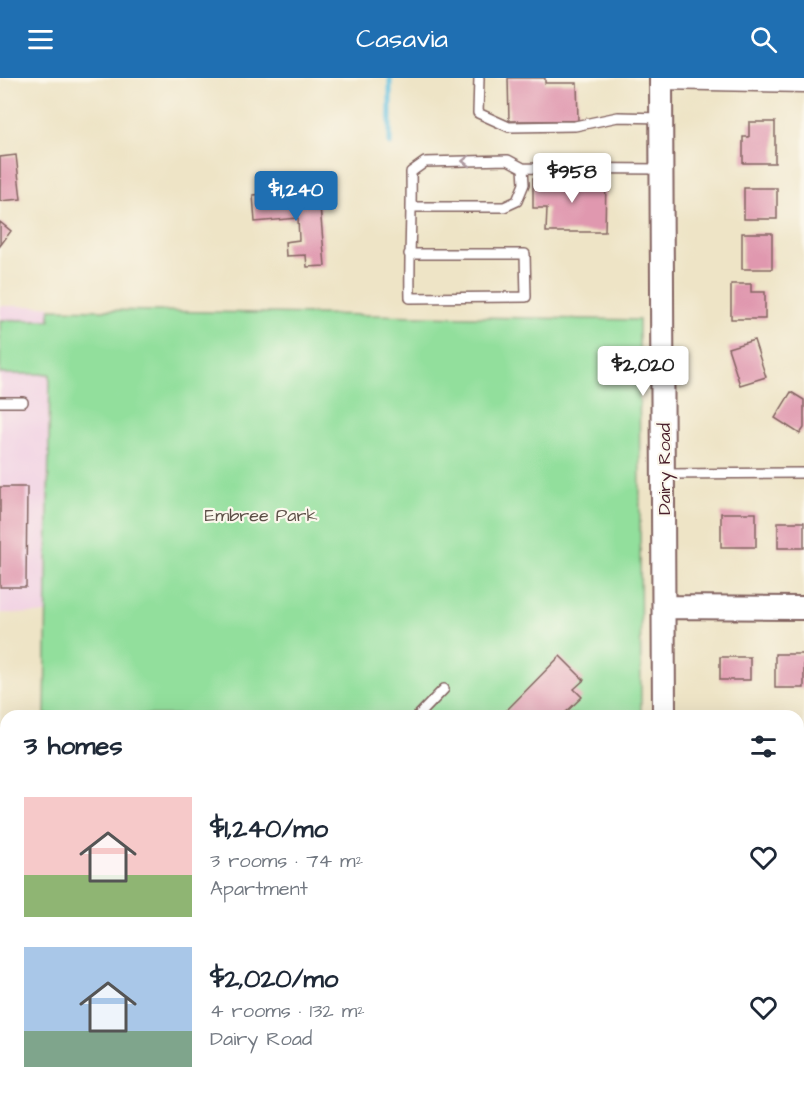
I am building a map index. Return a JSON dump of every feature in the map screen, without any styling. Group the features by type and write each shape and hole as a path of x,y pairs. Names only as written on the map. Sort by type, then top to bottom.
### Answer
{"street":[{"name":"Dairy Road","path":"661,79 664,710"},
{"path":"661,79 804,83"},
{"path":"664,608 804,608"}],"lane":[{"path":"479,78 478,113 509,127 575,126 618,117 662,118"},
{"path":"410,254 525,254 526,297 410,298 410,254 412,207 411,172 425,162 508,160 523,168 662,169"},
{"path":"412,207 504,207 517,201 524,184 523,168"},
{"path":"0,402 23,402"},
{"path":"664,474 804,473"},
{"path":"424,710 444,689"}],"shaded area":[{"path":"0,306 50,306 46,614 0,613"}],"green space":[{"name":"Embree Park","path":"50,309 639,320 641,710 45,710 50,374 0,374 0,320 50,320"}],"building":[{"path":"508,78 545,78 545,83 577,83 578,121 509,121"},
{"path":"749,122 775,122 775,163 743,163 743,137 749,137"},
{"path":"16,155 21,199 0,201 0,157"},
{"path":"533,178 606,178 605,232 546,232 547,208 533,208"},
{"path":"744,188 777,188 777,219 744,219"},
{"path":"291,192 291,196 319,194 325,266 307,267 306,255 286,256 285,242 299,240 298,218 255,222 253,195"},
{"path":"0,222 11,231 0,246"},
{"path":"742,233 772,233 772,269 742,269"},
{"path":"731,284 751,284 751,292 765,292 765,319 731,319"},
{"path":"754,340 766,377 740,385 728,348"},
{"path":"791,392 804,400 804,428 800,434 775,418"},
{"path":"0,487 27,487 26,587 0,587"},
{"path":"721,513 756,513 756,547 721,547"},
{"path":"778,522 804,522 804,548 778,548"},
{"path":"775,654 804,654 804,688 775,688"},
{"path":"560,656 584,680 574,689 582,697 568,710 507,710"},
{"path":"720,657 750,657 750,680 720,680"}],"waterway":[{"path":"390,78 390,144"}]}
